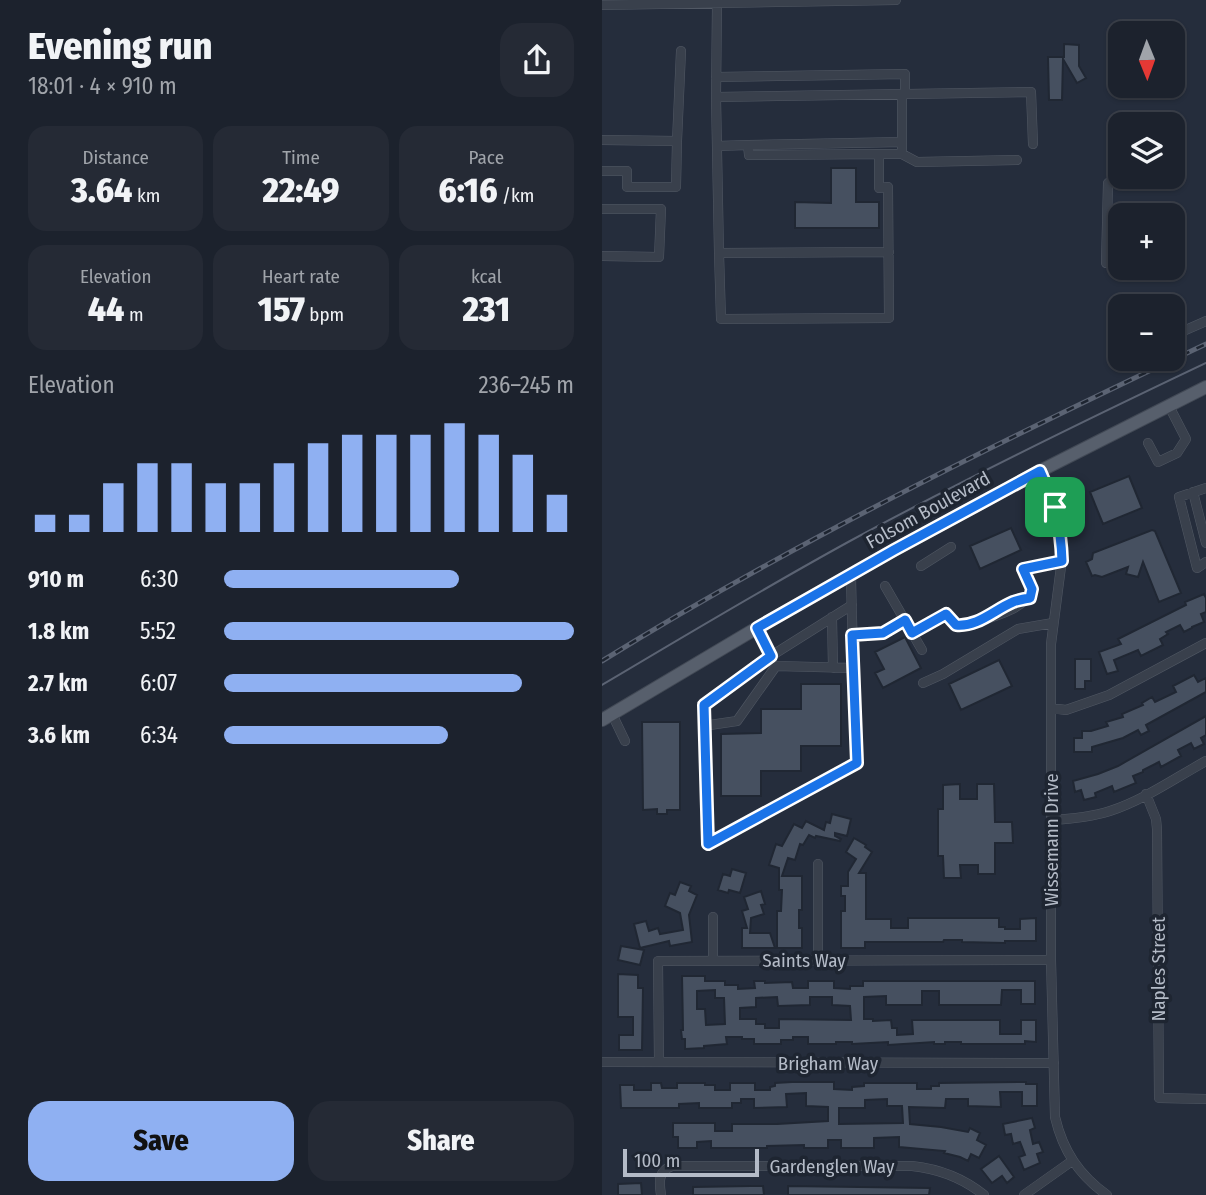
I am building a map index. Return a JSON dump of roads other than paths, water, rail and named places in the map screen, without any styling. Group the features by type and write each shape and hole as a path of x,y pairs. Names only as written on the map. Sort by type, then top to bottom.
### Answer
{"main road":[{"name":"Folsom Boulevard","path":"607,717 851,575 1040,471 1206,387"}],"street":[{"path":"602,5 896,0"},
{"path":"717,4 716,97 721,319 889,318 888,187 879,188 879,154"},
{"path":"602,172 627,171 627,187 676,187 681,51"},
{"path":"716,77 905,74 902,153"},
{"path":"716,97 1031,92 1033,144"},
{"path":"602,140 677,141"},
{"path":"718,146 902,142"},
{"path":"748,145 748,155 902,153 917,162 1017,160"},
{"path":"1106,263 1108,183"},
{"path":"602,209 661,209 659,257 602,256"},
{"path":"719,253 889,252"},
{"path":"1185,330 1206,321"},
{"path":"1149,443 1158,462 1177,453 1186,439 1169,406"},
{"name":"Wissemann Drive","path":"1040,471 1055,507 1062,561 1051,644 1051,960 1055,1117 1072,1161 1090,1182 1107,1195"},
{"path":"1206,488 1179,497 1197,568 1206,562"},
{"path":"1193,492 1206,543"},
{"path":"921,566 951,547"},
{"path":"912,633 946,614 956,625 964,626 1014,609 1030,598 1032,589 1023,569 1062,561"},
{"path":"851,575 852,605 852,635 857,763 708,844 704,705 771,656 852,605"},
{"path":"885,586 922,650"},
{"path":"832,617 833,668"},
{"path":"852,635 883,633 905,620"},
{"path":"923,683 1018,629 1053,623"},
{"path":"757,628 776,666"},
{"path":"1051,708 1066,710 1101,698 1206,643"},
{"path":"776,666 854,668"},
{"path":"703,726 737,722 776,666"},
{"path":"607,717 625,741"},
{"path":"1051,820 1089,817 1111,811 1206,761"},
{"name":"Naples Street","path":"1146,794 1157,829 1159,1098 1206,1099"},
{"path":"818,864 818,960"},
{"path":"713,917 713,960"},
{"name":"Saints Way","path":"659,1062 658,961 1051,960"},
{"name":"Brigham Way","path":"602,1062 1054,1063"},
{"path":"1024,1195 1072,1161"},
{"name":"Gardenglen Way","path":"662,1195 660,1177 662,1172 672,1166 912,1166 945,1172 985,1195"}],"tram line":[{"path":"602,685 756,594 894,518 1026,450 1206,363"}],"railway":[{"path":"602,661 749,574 900,494 1206,344"}]}
